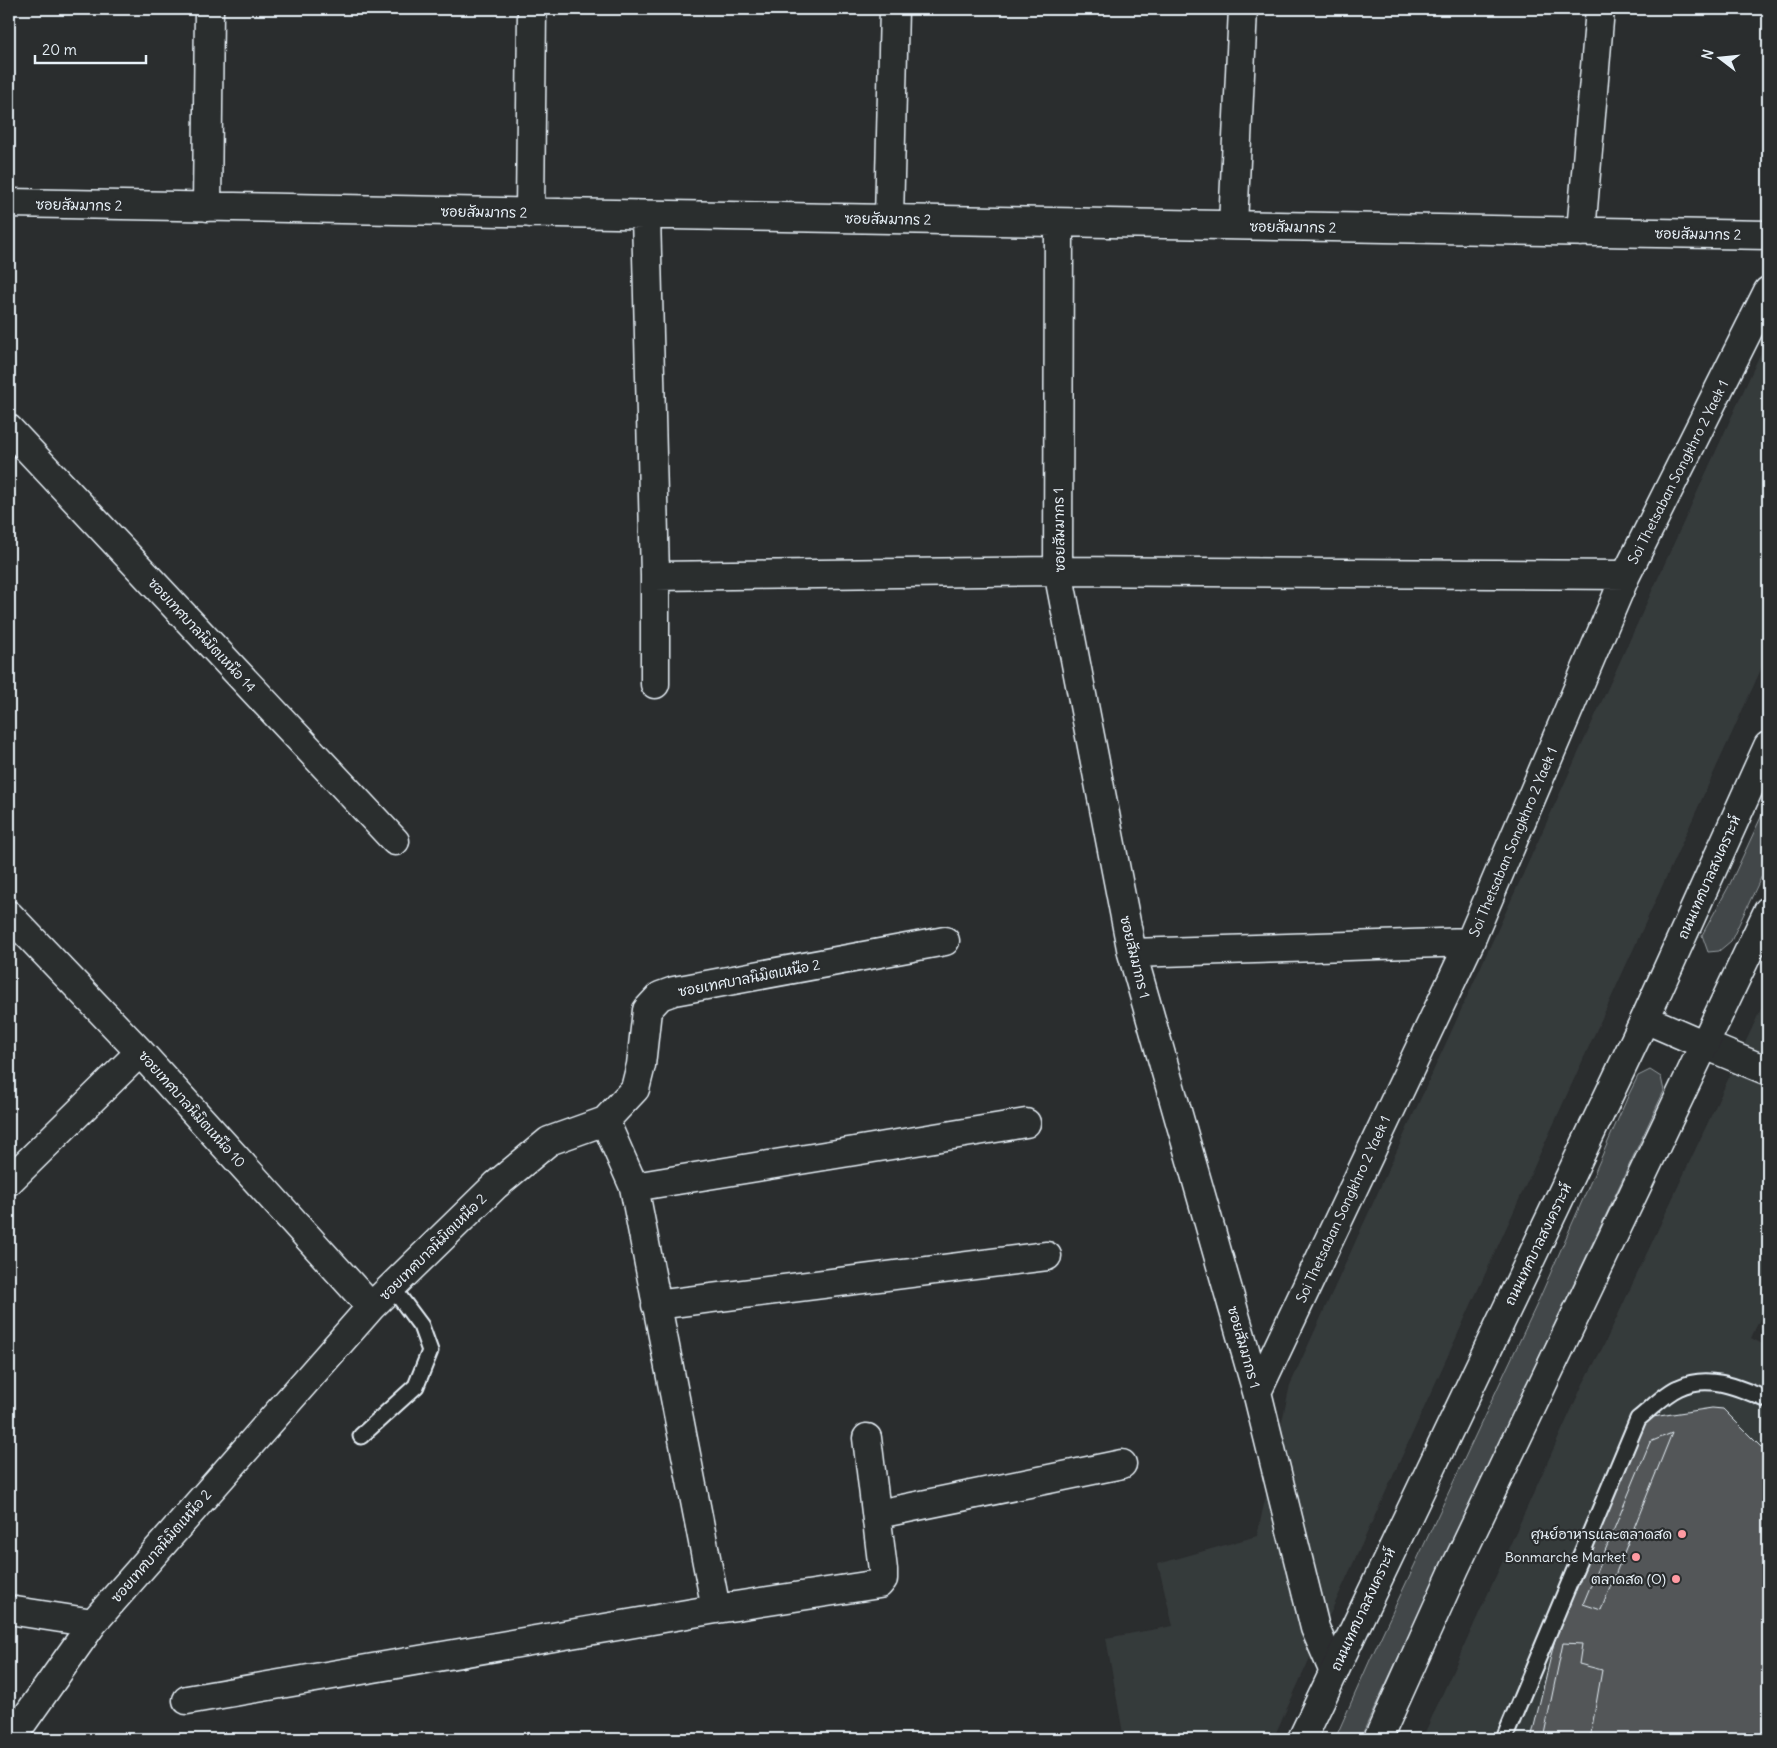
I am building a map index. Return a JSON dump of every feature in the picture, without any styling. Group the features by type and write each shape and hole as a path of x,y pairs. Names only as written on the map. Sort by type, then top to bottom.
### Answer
{"street":[{"path":"207,207 209,9"},
{"path":"530,213 532,9"},
{"path":"889,220 894,9"},
{"path":"1233,225 1243,9"},
{"path":"1582,232 1600,9"},
{"name":"ซอยสัมมากร 2","path":"9,203 1768,235"},
{"path":"646,215 656,576 655,684"},
{"name":"ซอยสัมมากร 1","path":"1059,223 1058,571 1132,953 1256,1392 1315,1628 1334,1672"},
{"name":"Soi Thetsaban Songkhro 2 Yaek 1","path":"1256,1392 1470,942 1626,575 1768,291"},
{"name":"ซอยเทศบาลนิมิตเหนือ 14","path":"9,428 395,841"},
{"path":"656,576 1058,571 1626,575"},
{"name":"ถนนเทศบาลสงเคราะห์","path":"1302,1739 1645,1019 1768,746"},
{"path":"1378,1739 1454,1568 1768,911"},
{"name":"ซอยเทศบาลนิมิตเหนือ 10","path":"9,915 140,1052 371,1307"},
{"name":"ซอยเทศบาลนิมิตเหนือ 2","path":"11,1739 93,1623 371,1307 496,1185 549,1141 605,1121 635,1089 641,1065 647,1010 660,996 674,991 945,941"},
{"path":"1132,953 1470,942"},
{"path":"1645,1019 1768,1071"},
{"path":"9,1181 140,1052"},
{"path":"605,1121 634,1187 716,1609"},
{"path":"634,1187 1026,1123"},
{"path":"656,1305 1047,1256"},
{"path":"187,1700 716,1609 879,1584 883,1579 883,1570 878,1514 867,1438"},
{"path":"878,1514 1122,1464"},
{"path":"9,1610 93,1623"}],"lane":[{"path":"361,1436 416,1386 430,1351 421,1326 392,1287"},
{"path":"1504,1739 1638,1419 1677,1388 1698,1380 1724,1383 1768,1400"}],"path":[{"path":"1766,1739 1768,1732"}],"shaded area":[{"path":"1768,337 1768,654 1273,1739 1124,1739 1106,1638 1173,1626 1158,1564 1257,1536 1290,1385"},
{"path":"1768,802 1768,863 1731,941 1719,951 1708,952 1702,935 1729,886"},
{"name":"Bonmarche Market","path":"1768,994 1768,1302 1751,1338 1768,1347 1768,1739 1422,1739 1583,1384 1604,1345"},
{"path":"1650,1070 1661,1077 1664,1091 1360,1739 1335,1739 1370,1660 1537,1304 1629,1094 1638,1076"}],"building":[{"name":"ตลาดสด (O)","path":"1712,1408 1723,1409 1768,1454 1768,1714 1761,1739 1531,1739 1560,1618 1646,1418"},
{"path":"1672,1433 1601,1610 1583,1604 1650,1442"},
{"path":"1563,1643 1582,1644 1579,1664 1602,1670 1590,1739 1543,1739"}],"place":[{"name":"ศูนย์อาหารและตลาดสด","path":"1682,1534"},
{"name":"Bonmarche Market","path":"1636,1557"},
{"name":"ตลาดสด (O)","path":"1676,1579"}]}
